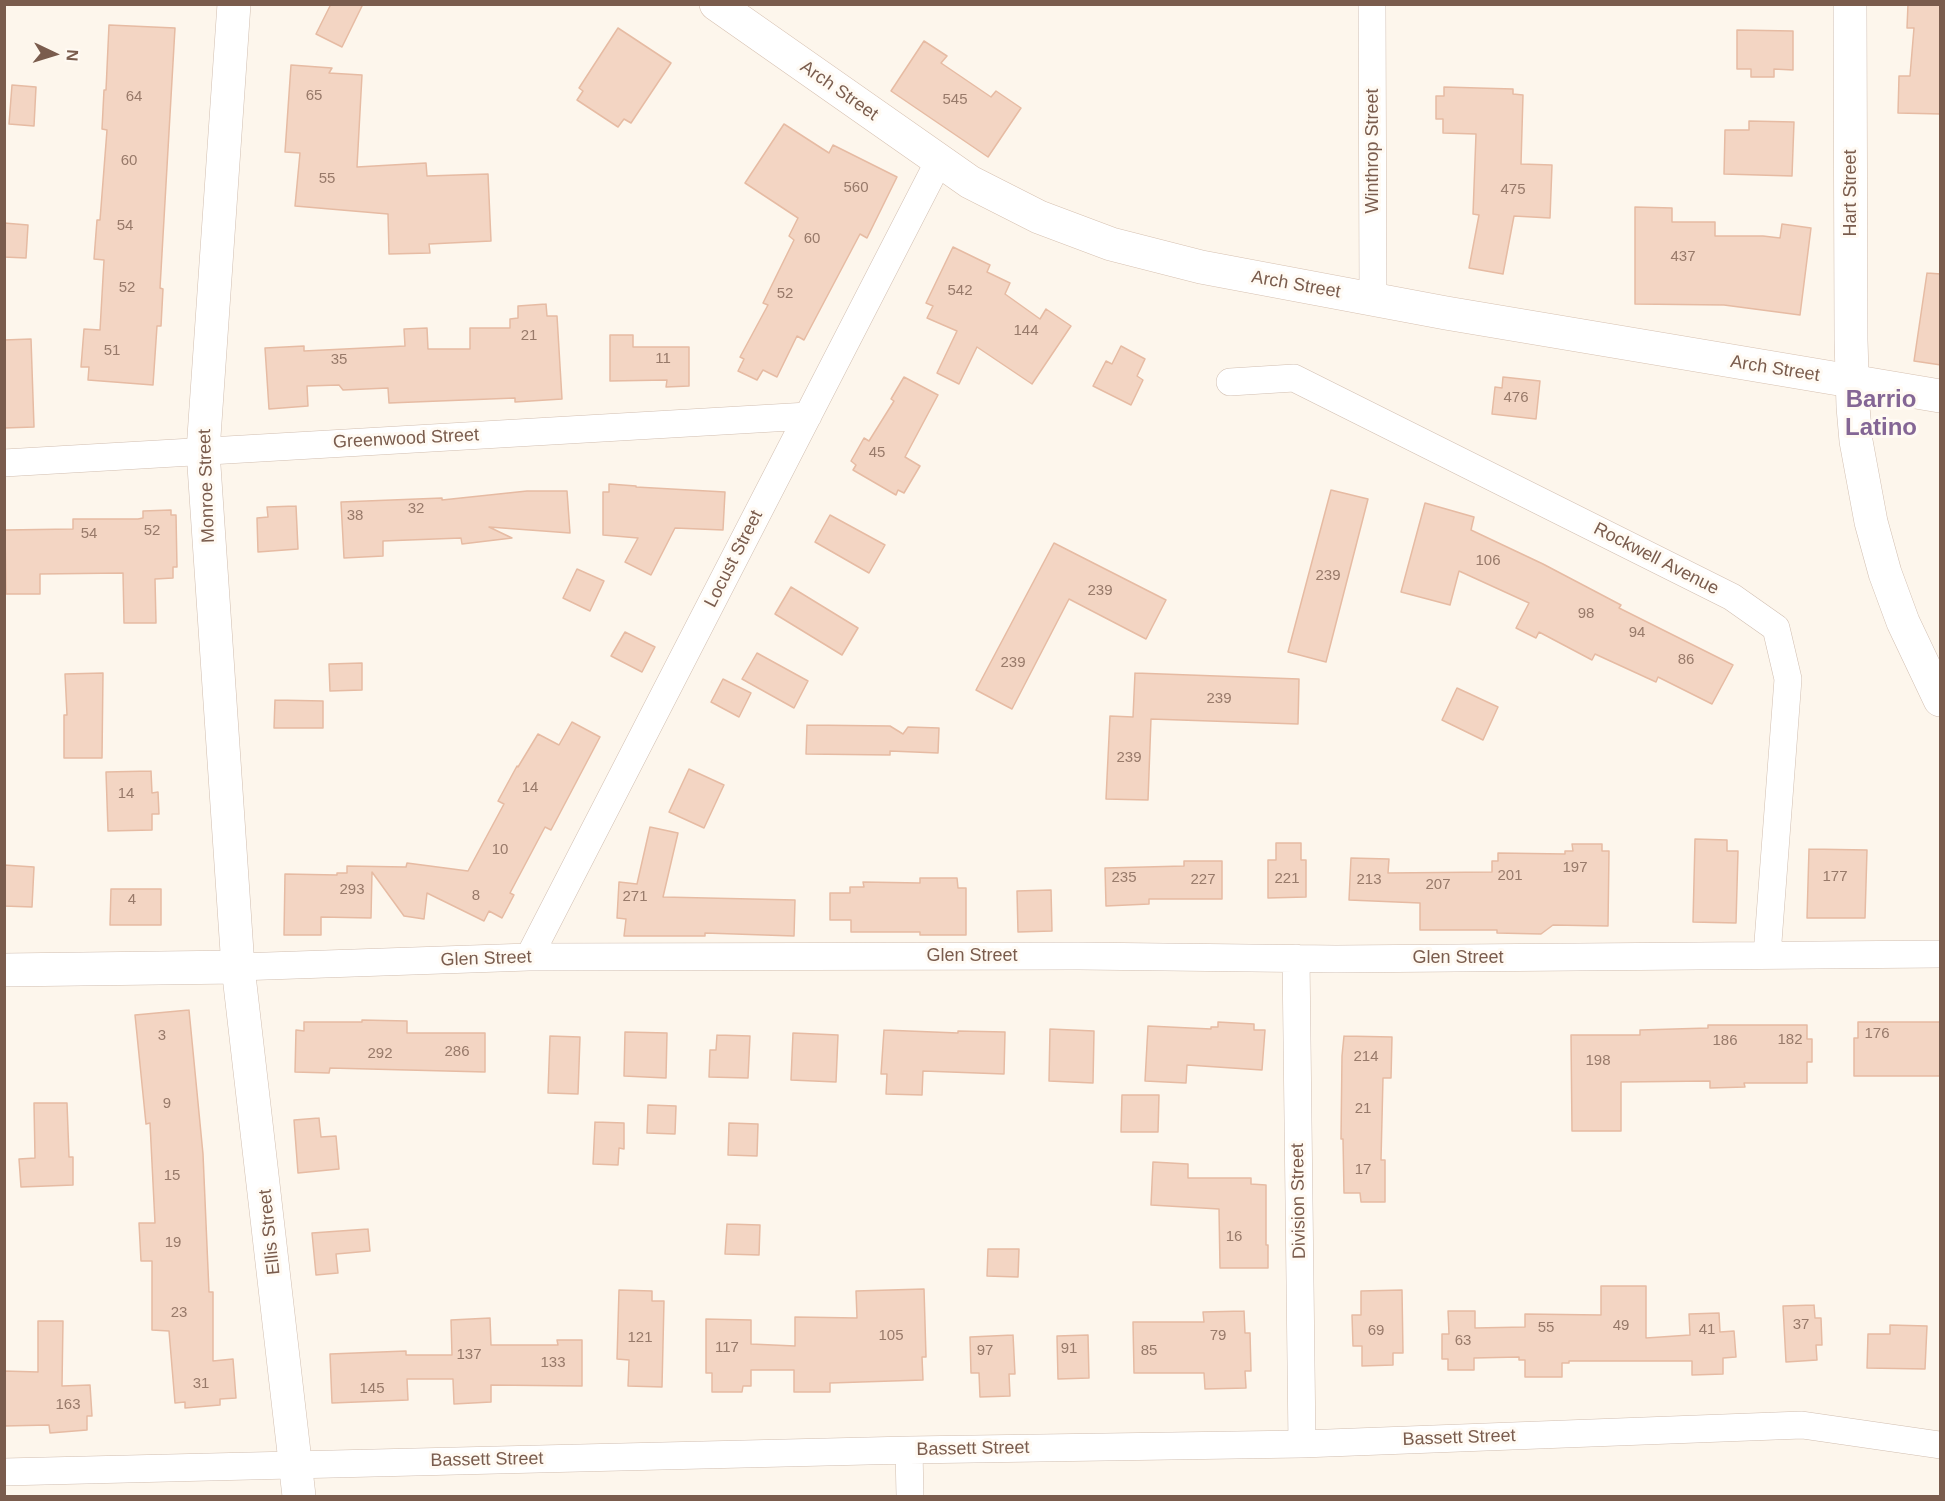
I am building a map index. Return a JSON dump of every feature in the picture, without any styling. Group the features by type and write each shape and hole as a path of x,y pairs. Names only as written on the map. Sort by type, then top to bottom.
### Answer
{"street":[{"name":"Monroe Street","path":"234,4 203,451 238,968"},
{"name":"Arch Street","path":"716,4 939,161 985,190 1058,225 1111,244 1211,269 1446,313 1941,396"},
{"name":"Winthrop Street","path":"1372,4 1373,298"},
{"name":"Hart Street","path":"1850,4 1852,381"},
{"name":"Locust Street","path":"529,957 939,161"},
{"name":"Rockwell Avenue","path":"1230,382 1294,378 1732,597 1776,628 1788,679 1767,955"},
{"path":"1852,381 1858,456 1875,540 1903,622 1941,700"},
{"name":"Greenwood Street","path":"4,463 808,416"},
{"name":"Glen Street","path":"4,970 238,968 529,957 1296,958 1941,954"},
{"name":"Division Street","path":"1296,958 1302,1444"},
{"name":"Ellis Street","path":"238,968 299,1497"},
{"name":"Bassett Street","path":"4,1472 909,1450 1302,1444 1802,1425 1941,1445"},
{"path":"909,1450 910,1497"}],"building":[{"path":"331,4 363,4 342,47 316,34"},
{"path":"1908,4 1941,4 1941,114 1898,113 1899,76 1910,76 1914,28 1907,28"},
{"path":"109,25 175,28 160,288 163,289 161,326 157,326 153,385 88,380 89,367 81,367 84,329 100,330 104,260 94,259 97,220 100,220 107,130 102,129"},
{"path":"618,28 671,63 631,123 624,119 618,127 577,100 583,91 579,88"},
{"path":"1737,30 1793,31 1793,70 1774,69 1774,77 1751,77 1751,69 1737,69"},
{"path":"924,41 947,56 941,63 991,97 996,91 1021,108 988,157 891,91"},
{"path":"291,65 332,68 329,73 362,75 357,167 426,163 427,176 488,174 491,241 429,244 430,253 389,254 388,214 295,206 300,153 285,152"},
{"path":"12,85 36,87 34,126 9,124"},
{"path":"1444,87 1513,89 1513,94 1523,95 1521,164 1552,165 1550,218 1514,216 1503,274 1469,268 1479,215 1473,214 1476,134 1443,133 1443,119 1436,119 1436,96 1444,96"},
{"path":"1749,121 1794,122 1792,176 1724,174 1725,130 1749,130"},
{"path":"784,124 829,153 833,145 897,177 867,238 860,234 804,340 797,336 777,377 763,370 757,380 738,371 744,359 740,357 768,305 763,303 794,240 789,236 798,218 745,183"},
{"path":"1635,207 1672,208 1672,222 1715,222 1715,236 1780,238 1782,224 1811,228 1800,315 1724,305 1635,304"},
{"path":"4,223 28,225 26,258 4,257"},
{"path":"953,247 990,265 987,272 1010,283 1005,294 1040,319 1046,309 1071,326 1032,384 977,347 959,384 937,373 957,331 927,318 933,306 926,303"},
{"path":"1927,273 1941,274 1941,365 1914,361"},
{"path":"546,304 547,316 557,316 562,399 515,402 515,398 389,403 388,388 343,390 339,385 307,386 308,406 269,409 265,348 304,346 304,351 405,346 404,329 427,328 428,349 470,349 470,328 510,328 510,319 518,318 518,306"},
{"path":"610,335 633,335 633,347 689,347 689,386 666,387 667,380 610,381"},
{"path":"31,339 34,427 4,428 4,340"},
{"path":"1121,346 1145,359 1137,376 1143,380 1131,405 1093,386 1106,361 1112,364"},
{"path":"904,377 938,395 905,457 920,466 904,493 898,490 896,495 853,470 856,465 851,461 864,438 869,441 894,401 891,399"},
{"path":"1503,377 1540,381 1536,419 1492,414 1495,387 1502,388"},
{"path":"609,484 725,492 723,530 675,528 651,575 625,562 638,538 603,535 603,492 609,492"},
{"path":"1331,490 1368,499 1326,662 1288,652"},
{"path":"527,491 567,491 570,533 489,527 512,538 462,544 461,538 383,541 383,556 344,558 341,502 442,498 442,500"},
{"path":"1425,503 1474,517 1471,530 1543,564 1621,605 1619,608 1733,665 1712,704 1658,677 1656,682 1595,654 1592,660 1539,632 1536,638 1516,628 1529,603 1459,571 1450,605 1401,592"},
{"path":"296,506 298,549 258,552 257,518 268,517 267,507"},
{"path":"171,510 171,515 176,515 177,567 173,567 173,578 155,579 156,623 124,623 123,573 40,574 40,594 6,594 5,530 73,529 73,519 138,519 143,518 143,511"},
{"path":"830,515 885,545 869,573 815,542"},
{"path":"1054,543 1166,600 1146,639 1069,599 1012,709 976,690"},
{"path":"577,569 604,581 590,611 563,598"},
{"path":"791,587 858,628 842,655 775,614"},
{"path":"625,632 655,647 642,672 611,656"},
{"path":"757,653 808,681 794,708 742,679"},
{"path":"362,663 362,690 330,691 329,664"},
{"path":"103,673 102,758 64,758 64,715 67,715 65,674"},
{"path":"1135,673 1299,679 1298,724 1151,719 1148,800 1106,799 1110,716 1133,717"},
{"path":"723,679 751,693 739,717 711,702"},
{"path":"1457,688 1498,707 1483,740 1442,720"},
{"path":"275,700 323,701 323,728 274,728"},
{"path":"572,722 600,737 551,830 545,827 510,893 514,895 502,918 489,911 484,921 427,893 424,919 404,916 372,872 371,918 321,917 321,935 284,935 285,874 337,875 337,873 347,873 347,866 406,867 407,863 468,871 504,804 498,801 538,734 559,745"},
{"path":"807,725 890,726 903,734 908,727 939,728 938,753 890,751 890,755 806,754"},
{"path":"689,769 724,785 704,828 669,812"},
{"path":"151,771 152,793 158,792 159,814 152,814 152,830 108,831 106,772"},
{"path":"650,827 678,833 663,897 795,900 794,936 705,933 705,936 624,936 626,919 617,918 619,882 637,884"},
{"path":"1695,839 1727,840 1727,851 1738,851 1736,923 1693,922"},
{"path":"1276,843 1301,843 1301,860 1306,860 1306,897 1268,898 1268,860 1276,860"},
{"path":"1572,844 1602,844 1602,851 1609,851 1608,926 1553,925 1541,934 1497,933 1497,930 1420,930 1420,903 1349,900 1351,858 1389,859 1388,873 1492,872 1492,861 1498,861 1498,853 1565,854 1565,851 1573,851"},
{"path":"1809,849 1867,850 1865,918 1807,918"},
{"path":"1184,861 1222,861 1222,899 1149,899 1149,904 1106,906 1105,868 1184,866"},
{"path":"4,865 34,867 32,907 4,906"},
{"path":"920,878 957,878 958,888 966,888 966,935 851,932 851,920 830,920 830,893 850,893 850,887 864,887 863,882 920,883"},
{"path":"111,889 161,889 161,925 110,925"},
{"path":"1051,890 1052,931 1018,932 1017,891"},
{"path":"189,1010 203,1154 209,1292 213,1292 213,1361 233,1359 236,1398 220,1399 220,1405 185,1408 185,1402 175,1403 169,1331 152,1330 152,1261 141,1261 139,1223 155,1223 150,1123 146,1124 135,1015"},
{"path":"362,1020 407,1021 407,1033 485,1033 485,1072 330,1068 329,1073 295,1072 296,1030 304,1031 304,1022 362,1022"},
{"path":"1218,1022 1254,1024 1254,1030 1265,1030 1262,1070 1187,1065 1186,1083 1145,1081 1148,1026 1211,1029 1211,1027 1218,1027"},
{"path":"1858,1022 1941,1022 1941,1076 1854,1076 1854,1038 1858,1038"},
{"path":"1708,1025 1807,1025 1807,1039 1812,1039 1812,1062 1807,1062 1807,1083 1744,1083 1745,1087 1710,1088 1710,1081 1621,1082 1621,1131 1572,1131 1571,1035 1640,1035 1640,1030 1708,1028"},
{"path":"1050,1029 1094,1031 1093,1083 1049,1081"},
{"path":"884,1030 1005,1032 1004,1074 923,1071 922,1095 886,1094 887,1074 881,1074"},
{"path":"625,1032 667,1033 666,1078 624,1076"},
{"path":"793,1033 838,1035 836,1082 791,1080"},
{"path":"717,1035 750,1036 748,1078 709,1077 710,1050 716,1050"},
{"path":"550,1036 580,1037 578,1094 548,1093"},
{"path":"1344,1036 1392,1037 1391,1078 1383,1078 1381,1160 1385,1160 1385,1202 1361,1202 1360,1193 1344,1193 1343,1139 1341,1139"},
{"path":"1122,1095 1159,1095 1158,1132 1121,1132"},
{"path":"34,1103 67,1103 69,1157 73,1157 73,1185 21,1187 19,1159 35,1158"},
{"path":"648,1105 676,1106 675,1134 647,1133"},
{"path":"319,1118 321,1137 336,1136 339,1169 298,1173 294,1120"},
{"path":"595,1122 624,1123 624,1149 619,1148 618,1165 593,1164"},
{"path":"729,1123 758,1124 757,1156 728,1155"},
{"path":"1153,1162 1188,1164 1188,1178 1251,1178 1251,1184 1266,1185 1268,1268 1220,1268 1219,1209 1151,1205"},
{"path":"727,1224 760,1225 759,1255 725,1254"},
{"path":"368,1229 370,1251 336,1254 338,1273 316,1275 312,1233"},
{"path":"988,1249 1019,1249 1018,1277 987,1276"},
{"path":"1601,1286 1646,1286 1646,1338 1690,1335 1689,1314 1719,1313 1720,1332 1734,1331 1736,1357 1723,1358 1723,1374 1692,1375 1692,1361 1569,1361 1569,1363 1562,1363 1562,1377 1525,1377 1525,1360 1519,1360 1519,1357 1474,1358 1474,1370 1448,1370 1448,1359 1442,1359 1442,1334 1449,1334 1448,1311 1475,1311 1475,1328 1525,1327 1525,1314 1601,1315"},
{"path":"924,1289 926,1357 922,1357 923,1380 830,1383 830,1392 794,1392 794,1370 751,1370 751,1386 743,1386 742,1392 712,1392 712,1373 706,1373 706,1319 751,1320 751,1344 795,1346 795,1317 857,1318 856,1291"},
{"path":"619,1290 652,1291 652,1301 664,1301 662,1387 628,1386 629,1360 617,1359"},
{"path":"1402,1290 1403,1353 1393,1353 1393,1365 1362,1366 1362,1346 1353,1346 1352,1315 1361,1315 1361,1291"},
{"path":"1814,1305 1815,1318 1821,1318 1822,1345 1816,1345 1817,1360 1786,1362 1783,1306"},
{"path":"1244,1311 1245,1333 1250,1333 1251,1371 1245,1371 1246,1388 1205,1389 1204,1373 1134,1373 1133,1322 1204,1322 1203,1312"},
{"path":"490,1318 491,1345 558,1345 557,1340 582,1340 582,1386 491,1385 491,1402 454,1404 453,1379 407,1379 408,1400 332,1403 330,1354 406,1351 406,1355 452,1355 451,1320"},
{"path":"38,1321 63,1321 62,1386 90,1385 92,1416 87,1416 87,1430 50,1433 49,1425 4,1426 4,1371 38,1372"},
{"path":"1890,1325 1927,1326 1925,1369 1867,1368 1868,1334 1890,1334"},
{"path":"1013,1335 1015,1374 1009,1374 1010,1396 980,1397 979,1373 971,1373 970,1337"},
{"path":"1088,1335 1089,1378 1058,1379 1057,1336"}],"district":[{"name":"Barrio Latino","path":"1881,414"}]}
